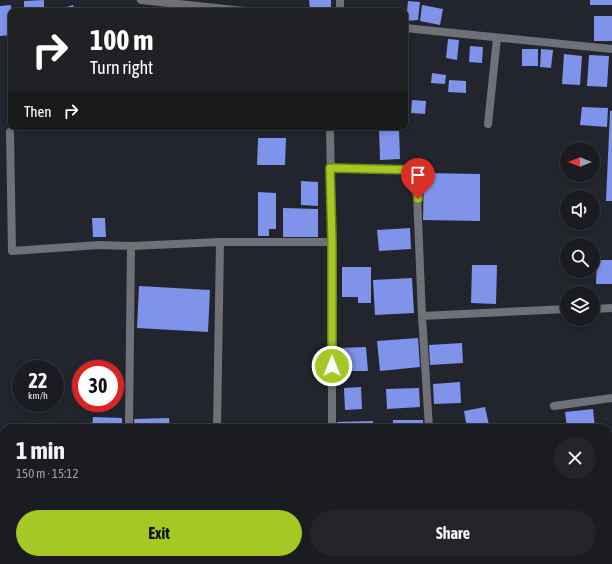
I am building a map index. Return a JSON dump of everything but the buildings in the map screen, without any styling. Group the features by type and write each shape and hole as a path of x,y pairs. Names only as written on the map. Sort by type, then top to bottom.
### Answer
{"street":[{"path":"141,0 205,8"},
{"path":"408,28 612,49"},
{"path":"488,124 497,38"},
{"path":"330,130 332,242 332,424"},
{"path":"10,132 12,251 99,245 131,246 220,242 332,242"},
{"path":"330,168 416,170 422,316 429,424"},
{"path":"217,424 220,242"},
{"path":"129,424 131,246"},
{"path":"600,308 612,308"},
{"path":"422,316 560,309"},
{"path":"554,406 612,398"}],"route":[{"path":"332,366 332,242 330,168 416,170 418,199"}]}
